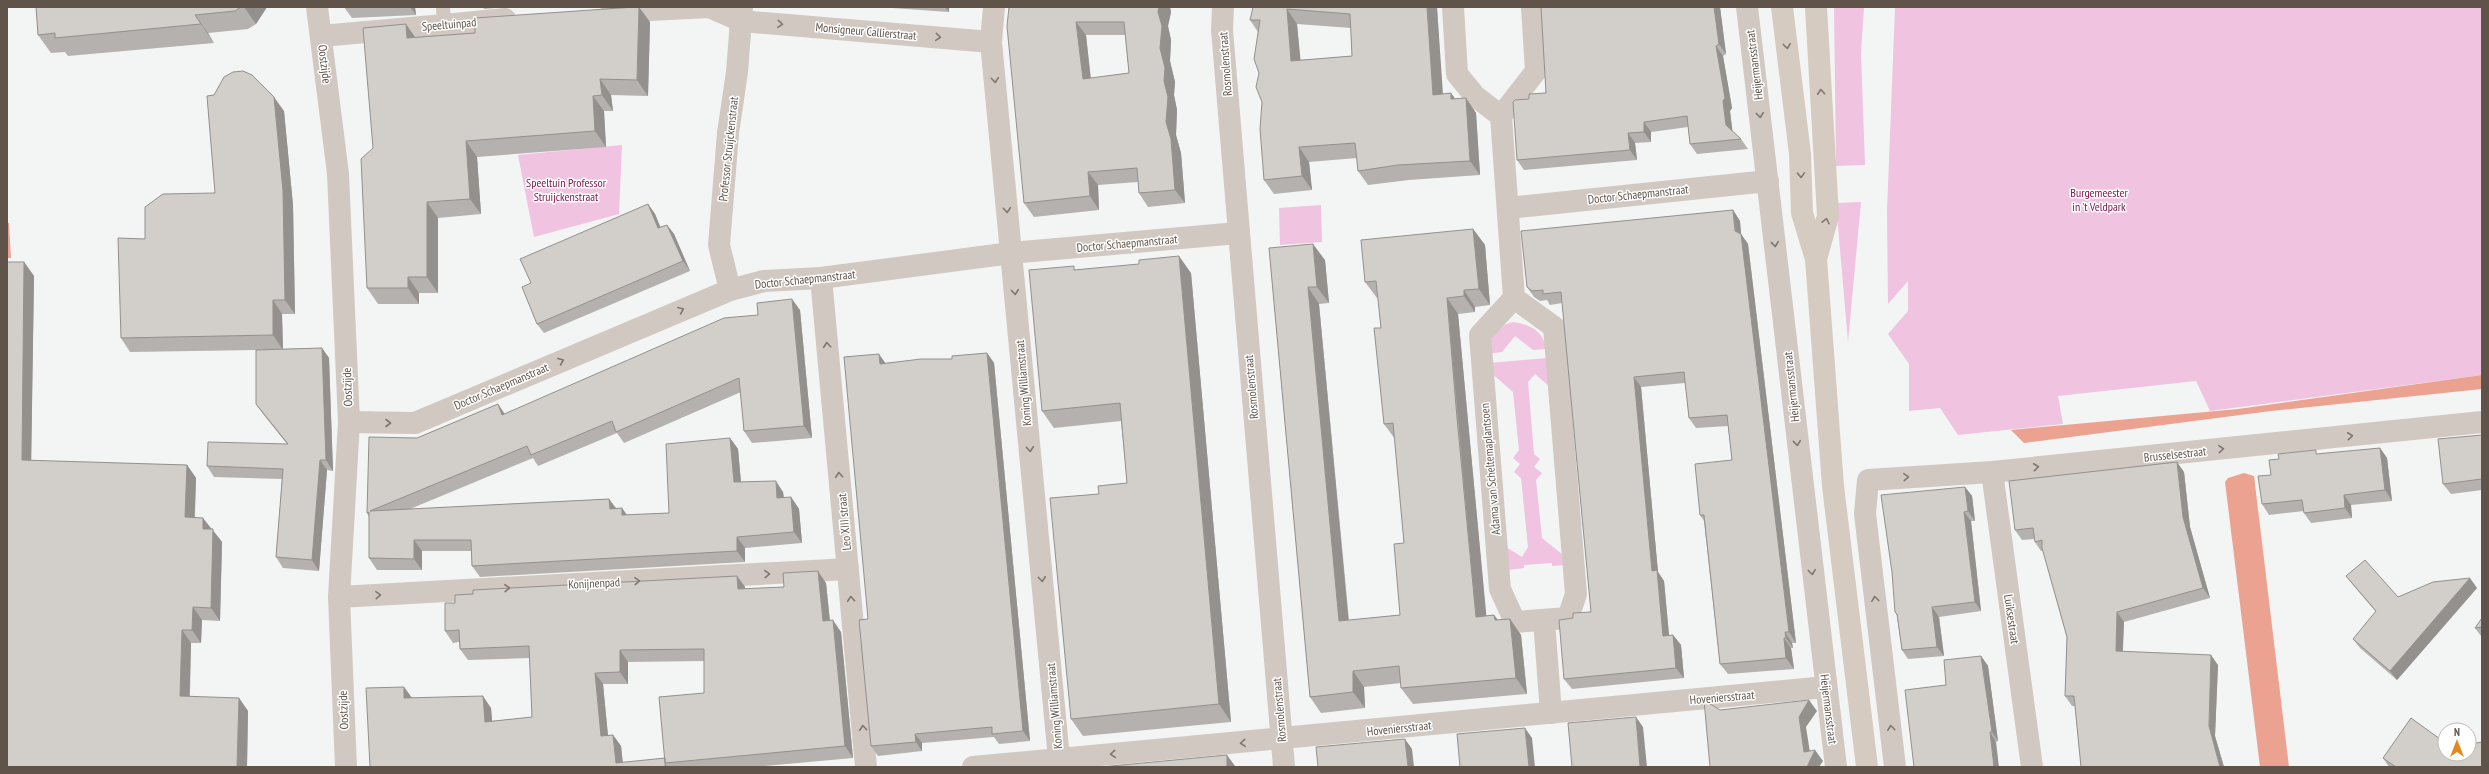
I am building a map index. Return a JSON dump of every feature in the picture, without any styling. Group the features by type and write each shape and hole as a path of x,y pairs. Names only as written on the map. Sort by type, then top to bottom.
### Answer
{"main road":[{"path":"1782,7 1800,154 1802,213 1816,259 1833,486 1867,767"},
{"path":"1816,7 1828,216 1816,259"}],"street":[{"name":"Oostzijde","path":"317,7 338,174 349,422 339,597 346,767"},
{"path":"590,13 709,7 742,14"},
{"name":"Koning Williamstraat","path":"994,7 991,42 1059,759"},
{"name":"Rosmolenstraat","path":"1223,7 1222,30 1238,233 1284,767"},
{"path":"1453,7 1457,74 1475,96 1501,116"},
{"path":"1514,298 1501,116 1536,71 1532,7"},
{"name":"Heijermansstraat","path":"1747,7 1836,767"},
{"name":"Monsigneur Callierstraat","path":"742,14 991,42"},
{"name":"Professor Struijckenstraat","path":"730,290 719,246 728,133 737,72 742,14"},
{"name":"Speeltuinpad","path":"321,36 443,16 528,17"},
{"name":"Doctor Schaepmanstraat","path":"1508,208 1768,181"},
{"name":"Doctor Schaepmanstraat","path":"349,422 415,423 730,290 764,281 821,278 1011,253 1238,233"},
{"name":"Leo XIII straat","path":"821,278 866,767"},
{"name":"Adama van Scheltemaplantsoen","path":"1514,298 1554,327 1562,400 1576,594 1568,618 1544,621 1515,622 1500,589 1480,335 1514,298"},
{"name":"Brusselsestraat","path":"1895,767 1865,514 1868,480 1992,472 2482,422"},
{"name":"Luiksestraat","path":"1992,472 2032,767"},
{"name":"Konijnenpad","path":"339,597 848,569"},
{"path":"1544,621 1551,713"},
{"name":"Hoveniersstraat","path":"973,767 1826,687"}],"green space":[{"path":"1834,7 1864,7 1861,53 1865,165 1836,166"},
{"name":"Burgemeester in 't Veldpark","path":"1895,7 2482,7 2482,375 2210,411 2196,381 2058,396 2063,424 1958,435 1940,408 1909,411 1909,364 1888,334 1908,311 1908,281 1888,304 1887,211"},
{"name":"Speeltuin Professor Struijckenstraat","path":"622,145 619,214 534,237 518,155"},
{"path":"1861,202 1848,342 1836,203"},
{"path":"1321,205 1322,242 1280,245 1279,208"},
{"path":"1513,322 1530,327 1539,333 1545,343 1546,349 1533,350 1515,336 1502,352 1488,354 1490,342 1494,333 1507,324"},
{"path":"1547,358 1550,387 1535,374 1528,382 1534,454 1540,459 1534,467 1542,473 1536,480 1542,538 1567,558 1567,565 1552,566 1552,563 1524,565 1524,568 1508,570 1506,547 1522,557 1528,547 1521,478 1514,472 1520,464 1513,458 1519,450 1513,392 1489,371 1489,363"}],"shaded area":[{"path":"7,223 9,223 11,258 7,258"},
{"path":"2482,375 2482,389 2271,411 2024,443 2011,430 2238,409"},
{"path":"2244,473 2254,476 2289,767 2260,767 2225,482 2228,478"}],"building":[{"path":"36,7 241,7 235,11 195,15 201,24 55,38 55,33 38,35"},
{"path":"639,7 637,80 600,79 602,95 593,96 595,131 466,141 470,199 427,202 427,277 408,277 408,288 367,288 361,159 373,148 363,28 406,24 407,38 475,33 475,18"},
{"path":"1009,7 1159,7 1158,12 1162,26 1160,48 1165,68 1164,81 1168,97 1166,122 1171,139 1175,190 1139,193 1137,168 1088,172 1090,196 1024,203 1007,26","holes":["1076,22 1124,22 1129,73 1083,79"]},
{"path":"1253,7 1427,7 1433,95 1451,93 1451,99 1466,98 1470,161 1398,165 1358,171 1355,143 1299,147 1302,176 1264,180 1260,129 1262,102 1256,87 1259,73 1254,59 1260,20 1250,20","holes":["1287,9 1350,14 1352,56 1291,61"]},
{"path":"1541,7 1714,7 1719,44 1716,46 1725,98 1723,101 1726,125 1741,139 1690,144 1687,116 1644,122 1644,132 1628,133 1630,150 1517,160 1513,102 1515,100 1529,99 1529,94 1546,93"},
{"path":"243,71 252,75 274,97 283,191 285,300 273,300 273,335 121,338 118,238 145,239 145,207 163,194 215,193 207,96 214,95 224,77 233,72"},
{"path":"648,204 658,228 667,225 683,261 537,324 522,287 531,283 520,259"},
{"path":"1733,210 1735,231 1741,234 1789,632 1785,632 1786,638 1784,638 1786,658 1720,664 1704,515 1700,515 1695,464 1732,460 1727,415 1689,418 1684,372 1634,377 1652,571 1657,570 1663,636 1673,635 1676,668 1564,679 1559,620 1573,618 1573,613 1591,612 1561,292 1543,294 1543,290 1532,291 1527,287 1521,231"},
{"path":"1473,229 1479,289 1464,290 1464,296 1447,298 1476,617 1494,615 1495,620 1510,619 1516,678 1401,688 1399,666 1353,671 1353,692 1310,697 1269,248 1313,244 1317,287 1308,287 1339,621 1400,615 1394,544 1404,543 1393,423 1384,424 1374,328 1381,328 1376,281 1365,282 1361,240"},
{"path":"1179,256 1219,704 1071,719 1050,498 1099,494 1098,486 1127,483 1120,403 1042,411 1029,270 1074,266 1074,270 1139,264 1139,260"},
{"path":"7,262 24,262 22,460 187,465 185,517 203,518 203,529 213,529 211,608 193,607 192,630 182,630 180,696 239,698 237,767 7,767"},
{"path":"792,299 804,426 744,431 739,378 616,432 612,421 531,455 527,446 370,511 609,499 610,509 622,508 622,515 669,513 666,444 730,438 734,482 776,481 777,498 791,497 794,532 737,537 737,551 472,566 471,540 414,540 414,559 369,558 369,512 367,513 369,437 417,438 498,404 502,415 724,318 758,315 757,303"},
{"path":"322,348 326,460 320,460 312,560 276,557 283,469 207,466 208,442 288,444 256,404 256,350"},
{"path":"987,353 1023,731 992,734 992,727 915,734 916,742 871,746 859,620 868,619 844,357 879,354 880,364 921,359 952,359 952,356"},
{"path":"2482,435 2482,479 2443,484 2438,439"},
{"path":"2380,448 2385,490 2344,495 2345,508 2304,513 2302,500 2262,504 2258,476 2271,475 2269,460 2279,459 2278,454 2316,450 2316,454"},
{"path":"2177,462 2183,517 2203,588 2117,612 2116,651 2211,655 2209,726 2220,767 2081,767 2074,696 2065,696 2067,637 2042,548 2042,540 2035,542 2033,528 2015,530 2009,481"},
{"path":"1965,487 1968,511 1964,512 1975,602 1932,607 1937,647 1902,650 1897,614 1895,612 1892,572 1881,495"},
{"path":"2365,560 2398,597 2433,582 2470,578 2390,671 2353,639 2376,611 2346,576"},
{"path":"818,571 823,621 833,620 845,746 665,763 665,767 370,767 366,688 404,687 404,698 483,696 485,722 532,717 529,646 460,649 459,630 445,631 445,603 455,603 455,595 473,594 473,590 737,576 738,589 784,587 783,573","holes":["704,649 704,693 659,697 665,758 616,763 613,735 601,736 595,673 620,672 620,650"]},
{"path":"2482,618 2482,627 2475,628"},
{"path":"1981,656 1992,732 1990,732 1994,767 1914,767 1905,690 1946,685 1944,660"},
{"path":"1704,700 1720,710 1809,700 1799,717 1804,752 1815,750 1807,767 1710,767"},
{"path":"1636,717 1640,767 1572,767 1568,723"},
{"path":"2411,718 2437,737 2437,762 2477,762 2477,743 2482,742 2482,767 2396,767 2383,758"},
{"path":"1525,728 1529,767 1460,767 1457,734"},
{"path":"1405,739 1408,767 1318,767 1316,747"},
{"path":"1227,755 1227,767 1101,767"}]}
